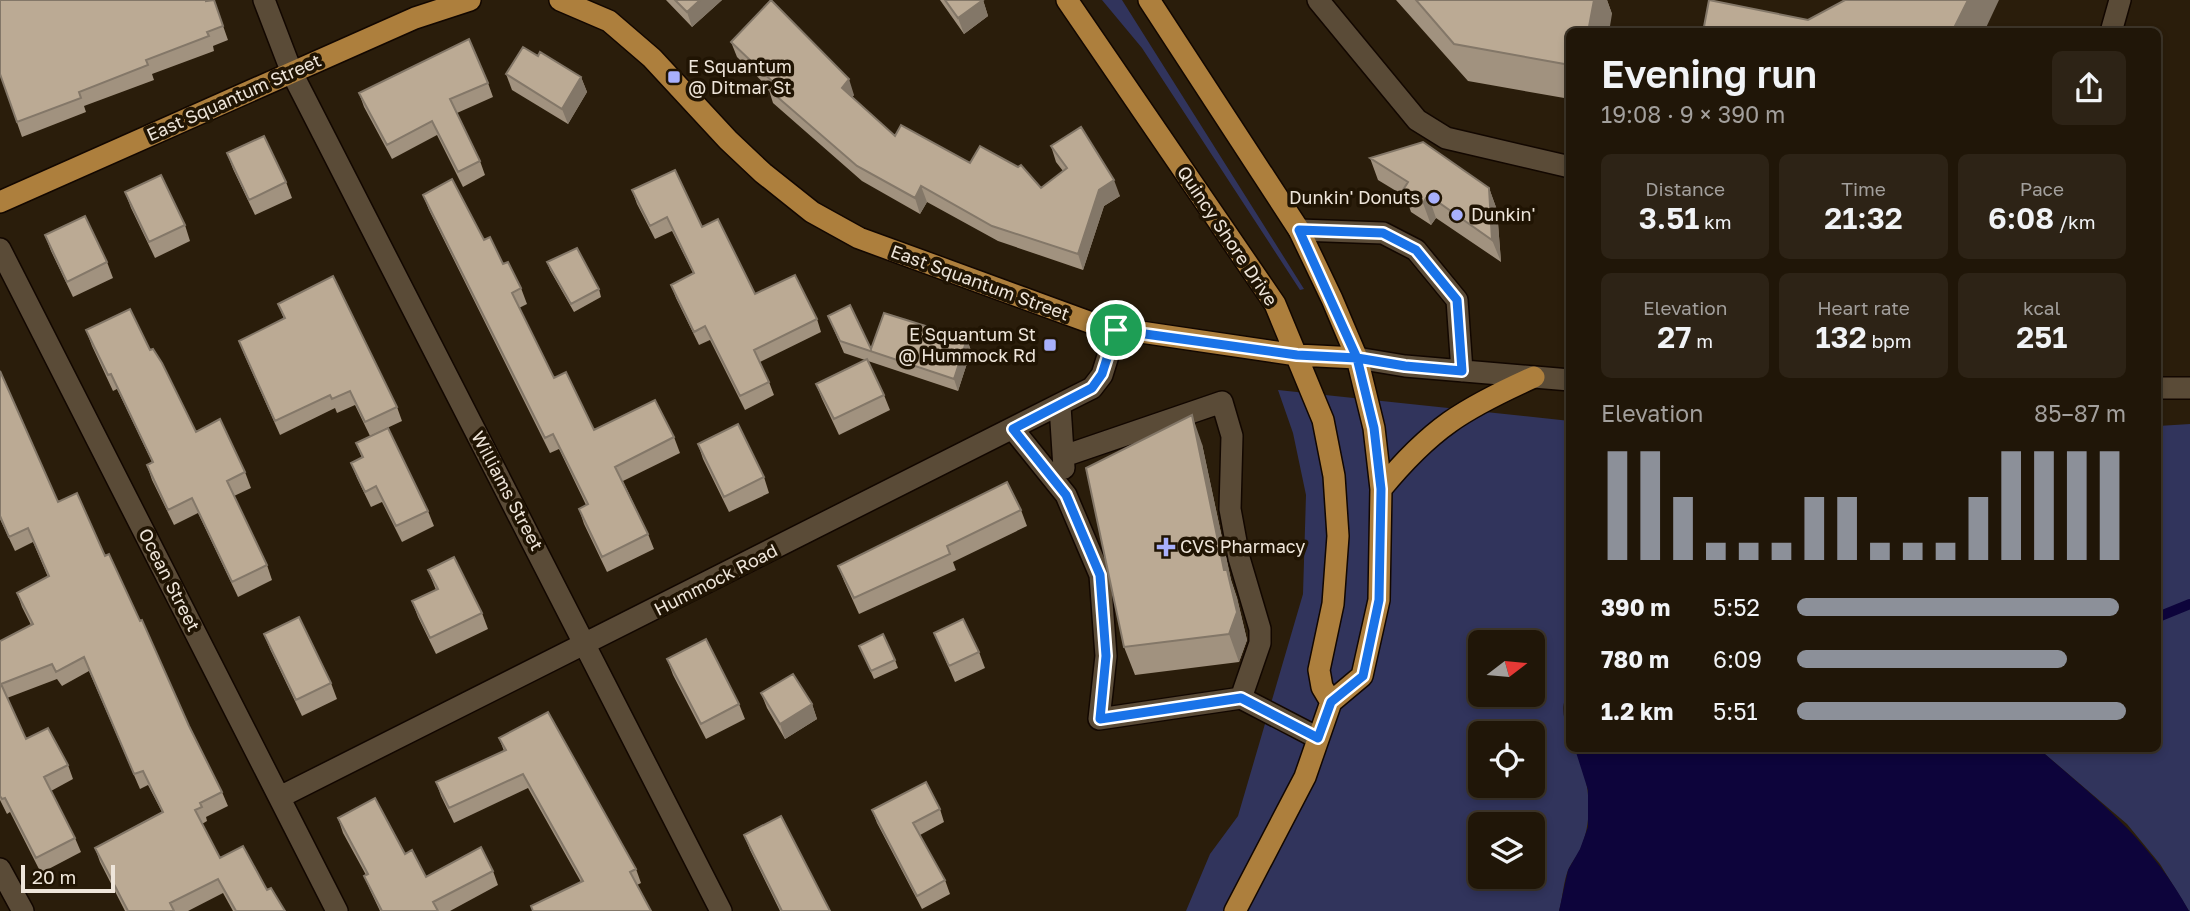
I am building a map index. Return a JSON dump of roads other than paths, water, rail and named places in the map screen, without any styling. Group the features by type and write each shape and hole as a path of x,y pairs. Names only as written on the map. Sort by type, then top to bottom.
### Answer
{"main road":[{"name":"East Squantum Street","path":"0,202 415,18 470,0"},
{"name":"East Squantum Street","path":"560,0 609,21 652,58 727,140 812,212 859,238 1116,330 1297,355 1357,358"},
{"name":"Quincy Shore Drive","path":"1067,0 1275,304 1323,420 1334,476 1338,536 1333,604 1319,670 1322,687 1331,702"},
{"path":"1149,0 1299,230 1357,358 1374,428 1381,489 1379,600 1363,676 1331,702 1305,776 1235,911"},
{"path":"1381,489 1413,449 1435,430 1481,401 1534,377"}],"street":[{"name":"Williams Street","path":"264,0 292,73 721,911"},
{"path":"1318,0 1418,120 1446,138 1566,166"},
{"path":"2112,28 2120,0"},
{"path":"1299,230 1383,233 1416,250 1457,300 1462,371"},
{"name":"Ocean Street","path":"0,249 337,911"},
{"name":"Hummock Road","path":"280,797 1060,406 1092,388 1102,374 1116,330"},
{"name":"East Squantum Street","path":"1357,358 1405,366 1566,380"},
{"path":"2161,388 2190,388"},
{"path":"1064,456 1222,402 1232,436 1230,509 1239,558 1260,629 1260,643 1241,698"},
{"path":"1060,406 1066,495"},
{"path":"1013,429 1066,495 1100,575 1106,656 1100,719 1241,698 1318,738"},
{"path":"0,869 23,911"}],"waterway":[{"path":"2161,616 2190,604"}],"place":[{"name":"E Squantum @ Ditmar St","path":"674,77"},
{"name":"Dunkin' Donuts","path":"1434,198"},
{"name":"Dunkin'","path":"1457,215"},
{"name":"E Squantum St @ Hummock Rd","path":"1050,345"},
{"name":"CVS Pharmacy","path":"1166,547"}]}
